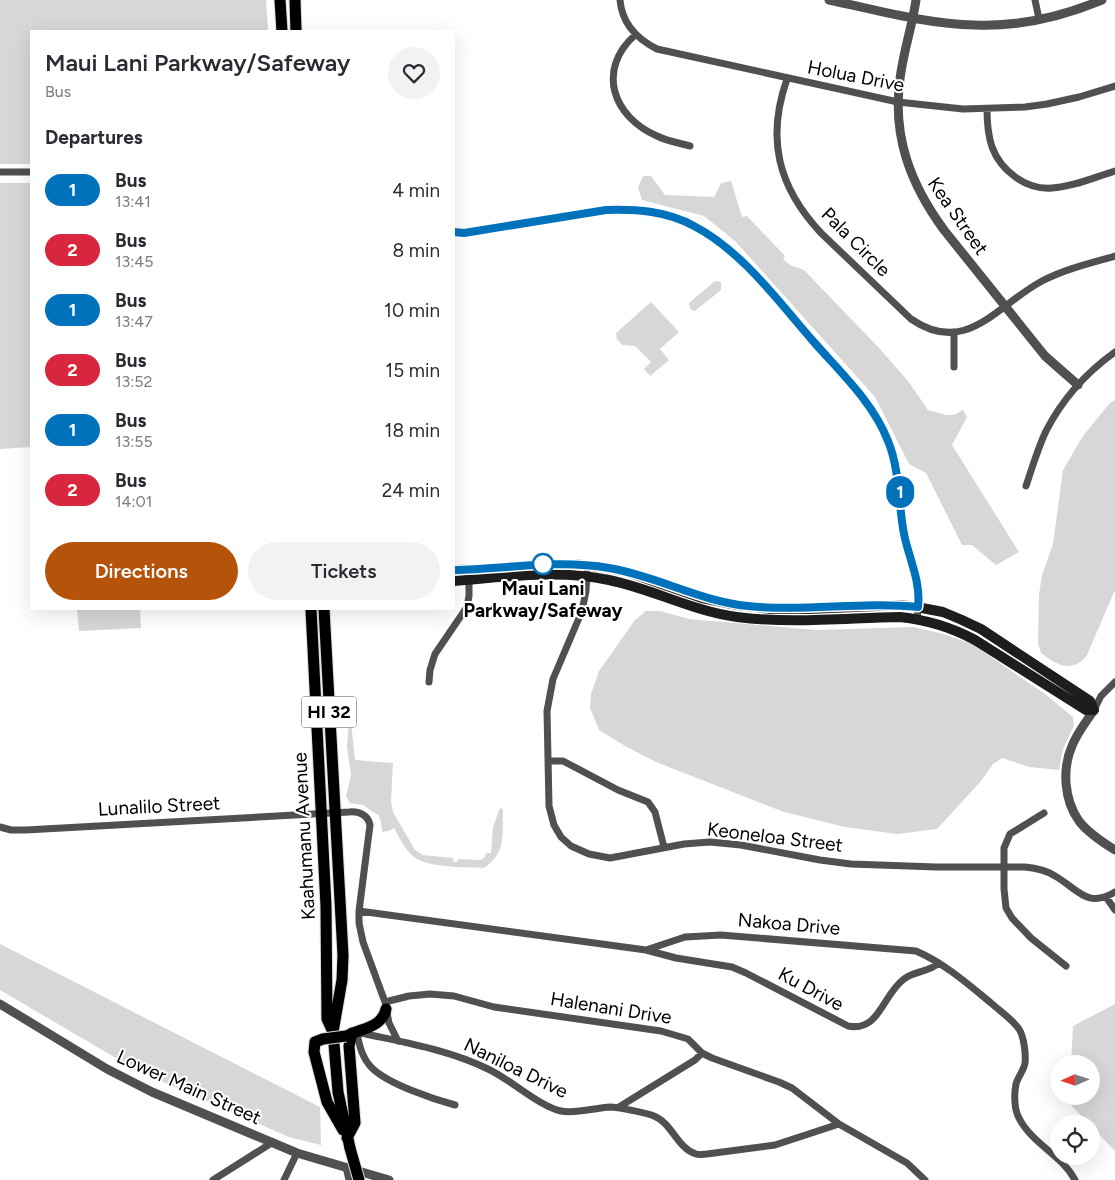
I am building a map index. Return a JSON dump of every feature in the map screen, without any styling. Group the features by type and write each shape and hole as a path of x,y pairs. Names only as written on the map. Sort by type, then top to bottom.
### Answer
{"main road":[{"path":"280,0 282,30"},
{"path":"295,0 296,30"},
{"path":"455,570 469,575 566,574 587,576 624,583 699,609 735,617 771,621 894,617 917,619 939,624 976,640 1086,710 1094,710 1090,700 981,629 943,612 901,605 772,609 737,605 702,598 627,572 587,565 555,563 469,575 455,581"},
{"name":"Kaahumanu Avenue","path":"311,610 326,938 327,1019 333,1032"},
{"name":"Kaahumanu Avenue","path":"324,610 343,954 342,980 333,1032 338,1092 348,1143 359,1180"},
{"path":"326,641 331,610"},
{"path":"341,925 338,931 326,938 340,947 343,954"},
{"path":"348,1143 328,1102 314,1048 315,1042 351,1034 381,1020 386,1006"},
{"path":"348,1143 355,1123 349,1046 351,1034"}],"street":[{"path":"620,0 624,14 635,35 623,48 614,66 615,96 630,118 642,128 656,136 690,146"},
{"path":"829,0 929,20 976,25 1039,19 1102,0"},
{"name":"Kea Street","path":"916,0 902,66 898,102 901,137 917,188 929,210 1045,356 1078,385"},
{"path":"1034,0 1039,19"},
{"name":"Holua Drive","path":"635,35 643,42 657,49 787,79 898,102 963,109 1047,104 1115,86"},
{"name":"Pala Circle","path":"787,79 780,105 778,137 781,167 785,182 793,198 821,233 910,319 929,330 954,332 972,329 1044,281 1077,267 1115,256"},
{"path":"987,109 989,137 993,150 1005,168 1020,180 1039,187 1052,188 1115,172"},
{"path":"0,172 30,172"},
{"path":"455,232 464,233 606,210 626,209 656,212 692,225 718,241 741,260 863,398 888,440 898,479 904,532 918,582 920,598 917,619"},
{"path":"954,332 954,367"},
{"path":"1026,486 1046,432 1056,413 1078,385 1100,363 1115,352"},
{"name":"Keoneloa Street","path":"587,565 582,611 553,679 547,711 549,806 554,826 561,837 571,846 589,854 610,858 664,847 710,842 740,845 852,864 1039,868 1055,876 1079,894 1088,898 1106,897"},
{"path":"429,682 430,670 435,654 467,607 469,575"},
{"path":"1115,682 1101,696 1080,730 1071,747 1066,774 1068,794 1072,808 1079,821 1087,830 1115,850"},
{"path":"548,761 563,761 618,790 648,802 655,812 664,847"},
{"name":"Lunalilo Street","path":"0,827 11,830 26,830 356,812 365,816 369,821 359,911"},
{"path":"1044,812 1010,834 1004,848 1003,867 1006,908 1012,918 1031,938 1066,966"},
{"path":"1115,892 1106,897 1115,910"},
{"path":"359,911 363,942 386,1006 391,1029 398,1041"},
{"name":"Nakoa Drive","path":"359,911 646,950 685,937 721,934 916,950 939,963 1007,1017 1018,1029 1024,1046 1025,1063 1016,1084 1015,1098 1018,1114 1026,1129 1035,1140 1068,1169 1075,1180"},
{"name":"Ku Drive","path":"646,950 676,958 732,967 848,1026 856,1028 866,1026 874,1018 905,978 930,970 939,963"},
{"name":"Halenani Drive","path":"386,1006 422,994 454,996 494,1007 661,1031 688,1039 702,1053 792,1088 839,1124"},
{"name":"Lower Main Street","path":"0,1004 107,1069 145,1088 297,1153 389,1180"},
{"path":"351,1034 368,1064 376,1072 414,1091 455,1105"},
{"name":"Naniloa Drive","path":"351,1034 398,1041 453,1055 488,1069 544,1104 561,1111 619,1107 652,1115 663,1120 684,1146 696,1154 775,1145 839,1124"},
{"path":"619,1107 695,1060 702,1053"},
{"path":"839,1124 907,1163 925,1180"},
{"path":"214,1180 273,1142"},
{"path":"284,1180 297,1153"},
{"path":"346,1167 349,1180"}],"shaded area":[{"path":"0,0 266,0 268,30 30,30 30,164 0,164"},
{"path":"643,176 651,176 665,195 714,197 721,183 731,181 742,217 747,216 785,256 783,259 790,265 804,270 880,349 908,381 928,410 946,415 954,415 963,410 967,417 952,445 1019,552 996,565 972,545 962,545 926,473 909,464 875,397 735,241 704,216 642,200 638,188"},
{"path":"0,183 30,183 30,447 0,449"},
{"path":"715,281 721,282 721,290 695,311 690,309 689,303"},
{"path":"651,302 679,332 660,349 669,360 650,376 644,369 651,362 635,346 622,345 617,339 616,333"},
{"path":"1115,400 1115,590 1087,655 1076,664 1064,666 1041,653 1038,643 1039,595 1042,575 1053,544 1063,470 1083,436 1110,403"},
{"path":"77,610 140,610 141,628 79,631"},
{"path":"646,611 660,611 689,619 817,630 913,627 940,633 972,644 1045,694 1073,717 1074,726 1063,749 1059,770 1029,767 1002,758 993,764 981,781 937,829 897,834 845,827 784,812 656,762 599,730 590,708 591,694 599,671 635,620"},
{"path":"349,722 351,722 355,760 393,763 391,801 393,812 415,850 423,855 453,858 454,862 457,862 458,859 480,860 484,858 486,853 491,853 493,827 500,808 503,809 503,834 497,856 484,868 428,863 420,861 408,851 394,828 382,832 378,814 363,805 350,803 346,796 351,775 347,747"},
{"path":"0,944 320,1107 321,1145 289,1137 138,1071 0,990"},
{"path":"1115,1004 1115,1151 1100,1135 1100,1115 1080,1115 1071,1105 1100,1105 1100,1055 1071,1055 1073,1026"}],"bus line":[{"name":"1","path":"455,232 464,233 606,210 626,209 656,212 692,225 710,235 741,260 843,374 863,398 881,426 888,440 898,479 904,532 918,582 920,598 918,607 901,605 772,609 702,598 627,572 587,565 563,563 484,570 455,570"}],"place":[{"name":"Maui Lani Parkway/Safeway","path":"543,564"}]}
